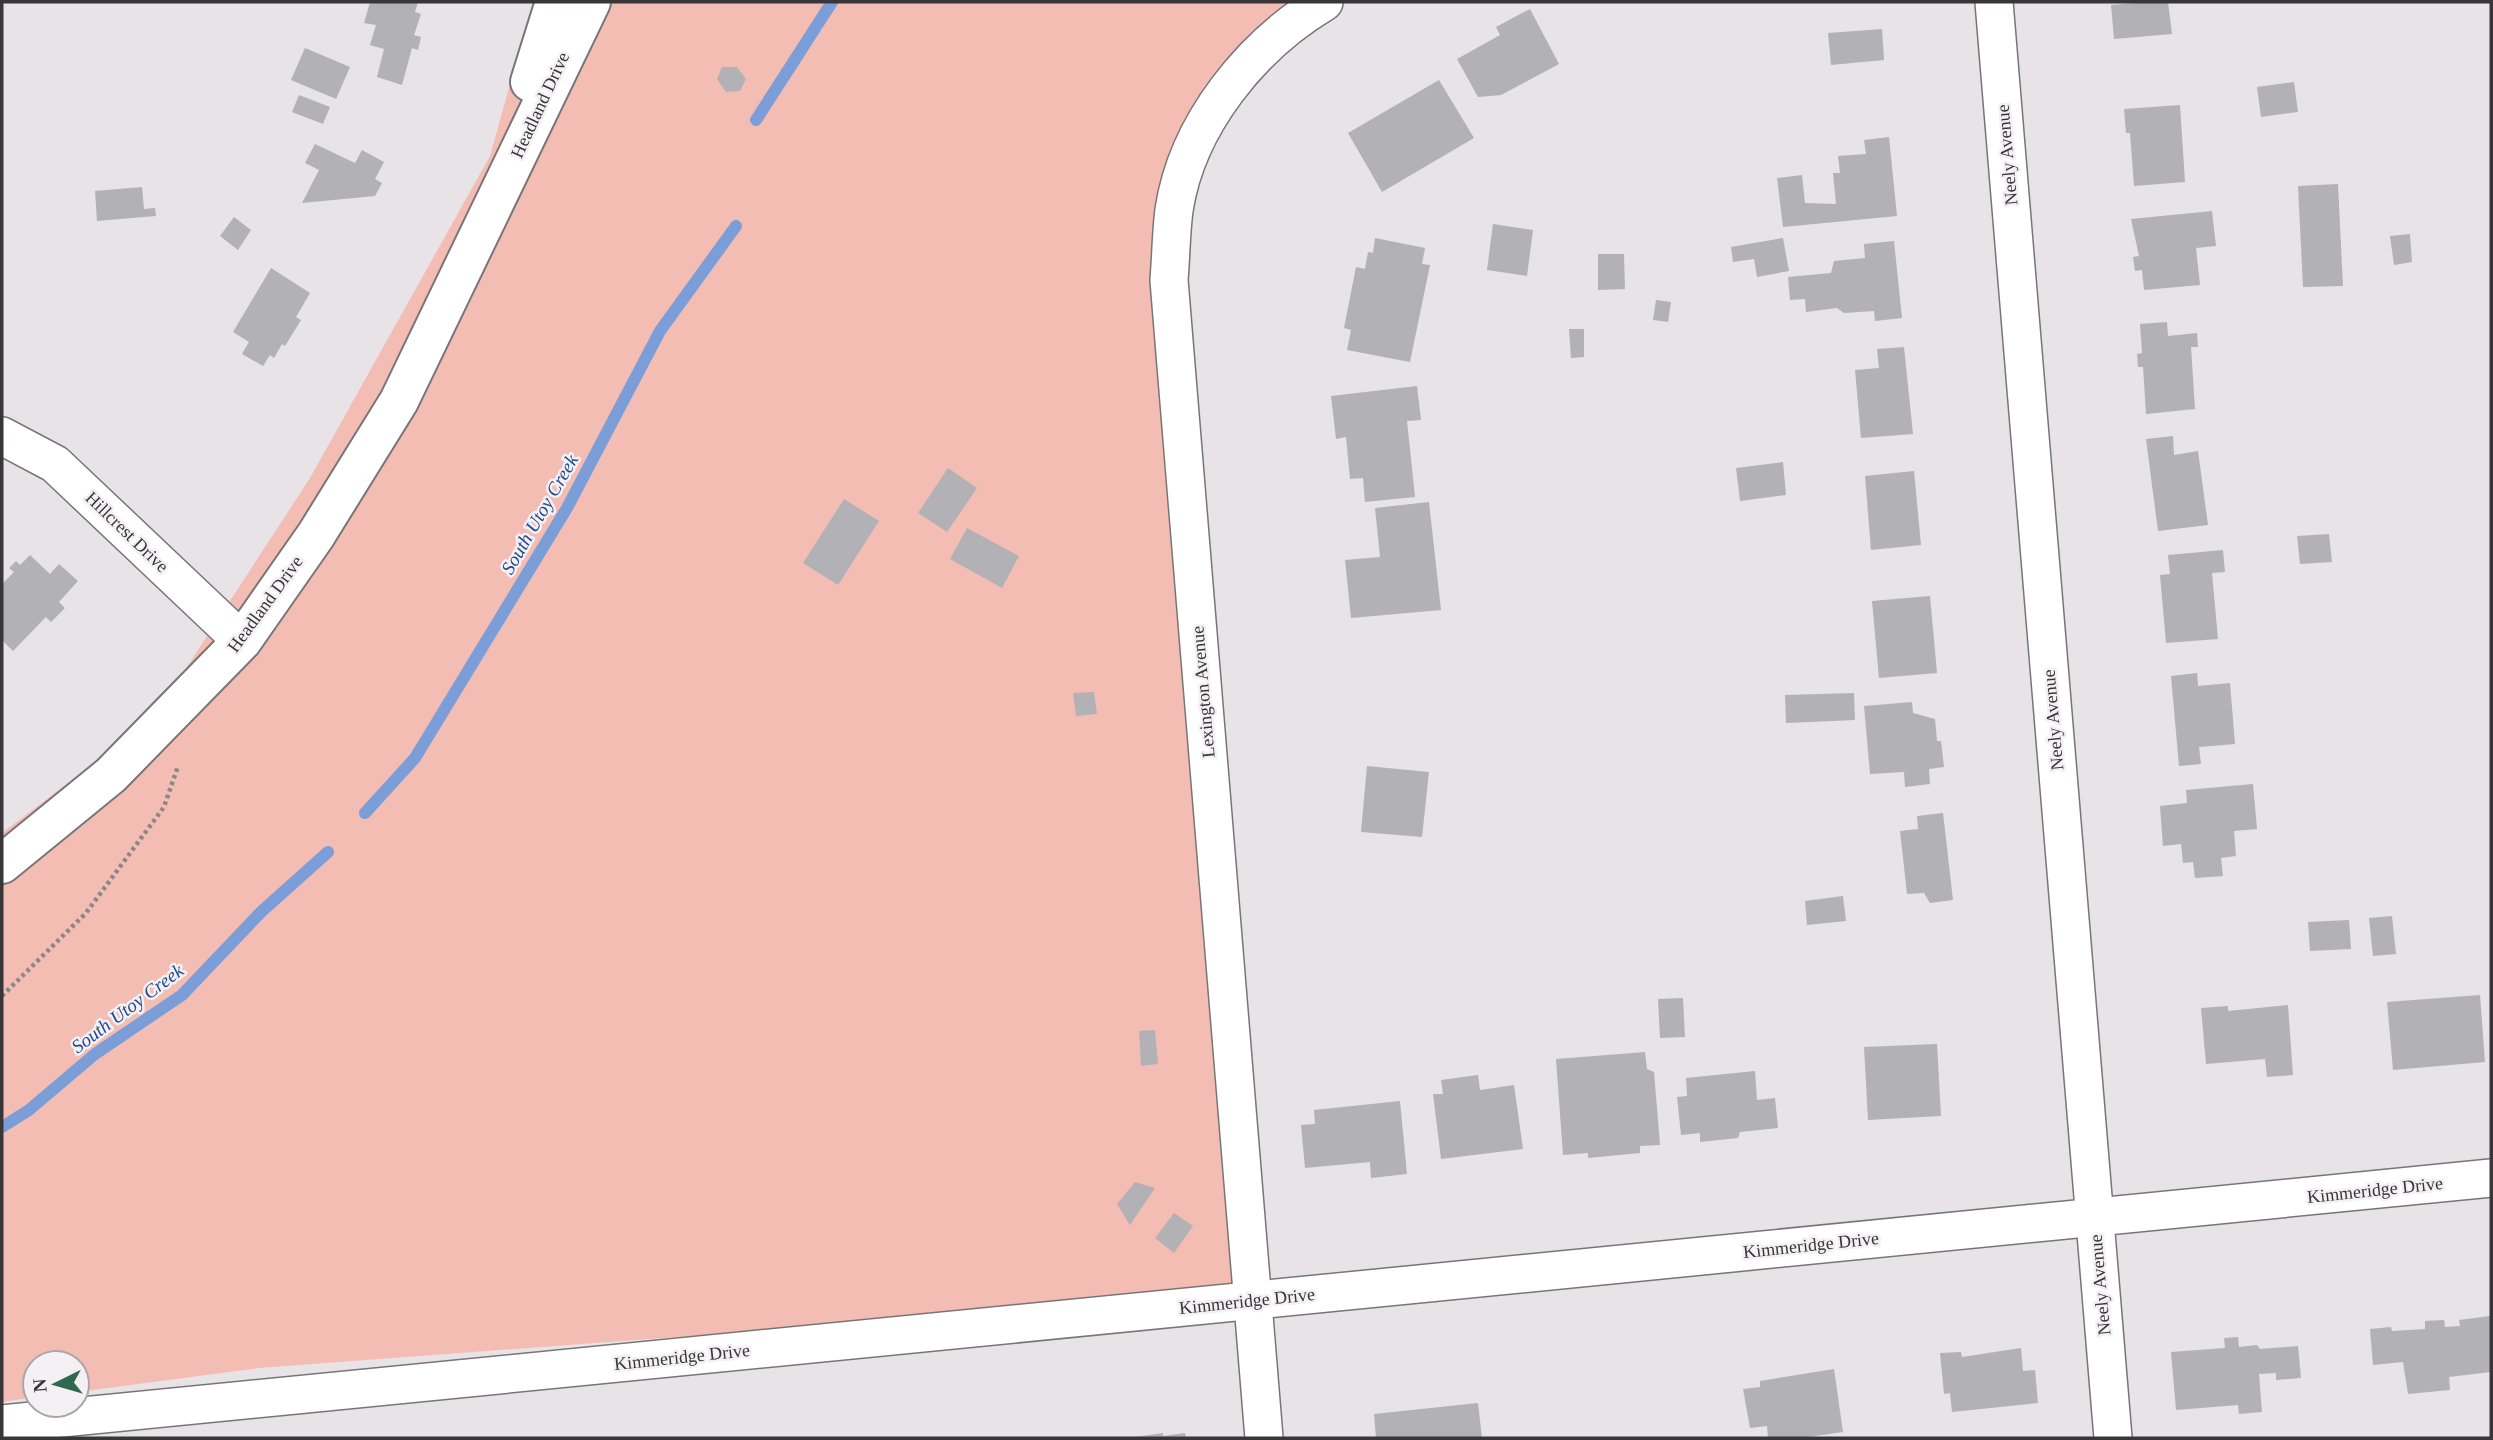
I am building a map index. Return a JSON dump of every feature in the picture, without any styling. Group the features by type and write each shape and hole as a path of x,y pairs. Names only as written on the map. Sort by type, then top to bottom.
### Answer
{"main road":[{"name":"Headland Drive","path":"456,285 523,105 555,2"},
{"name":"Headland Drive","path":"2,864 111,775 242,641 316,535 399,401 591,2"}],"street":[{"name":"Lexington Avenue","path":"1264,1438 1169,281 1174,208 1192,149 1238,74 1299,17 1324,2"},
{"name":"Neely Avenue","path":"1994,2 2112,1438"},
{"name":"Hillcrest Drive","path":"2,436 55,464 242,641"},
{"name":"Kimmeridge Drive","path":"2,1424 2491,1178"}],"shaded area":[{"path":"533,2 1315,2 1169,173 1255,1294 259,1368 91,1390 91,1349 21,1349 21,1399 2,1402 2,833 153,719 310,478 490,156"}],"building":[{"path":"370,2 418,2 415,12 421,14 414,35 421,37 418,50 412,48 402,85 377,77 384,49 370,45 376,25 364,23"},
{"path":"2168,2 2172,34 2114,39 2111,5"},
{"path":"1530,9 1559,64 1501,95 1478,97 1457,59 1500,35 1496,27"},
{"path":"1882,29 1884,60 1831,65 1828,33"},
{"path":"305,48 350,67 336,99 291,80"},
{"path":"722,67 737,67 746,79 740,91 726,92 717,79"},
{"path":"1439,80 1474,138 1382,192 1348,133"},
{"path":"2294,82 2298,112 2261,117 2257,87"},
{"path":"299,95 330,107 323,124 292,112"},
{"path":"2180,105 2185,182 2134,186 2130,133 2126,133 2124,109"},
{"path":"1889,137 1897,216 1783,227 1777,178 1802,175 1805,203 1836,204 1833,173 1840,173 1838,156 1866,154 1864,140"},
{"path":"315,144 355,163 362,150 384,162 375,179 382,183 375,196 302,203 319,170 305,163"},
{"path":"2338,184 2343,286 2303,287 2298,186"},
{"path":"142,187 144,209 155,208 156,216 97,221 95,191"},
{"path":"2212,211 2216,246 2196,248 2200,285 2144,290 2142,270 2135,271 2133,257 2139,256 2131,219"},
{"path":"234,217 251,230 238,250 220,236"},
{"path":"1493,224 1533,230 1527,276 1487,270"},
{"path":"2410,234 2412,262 2394,265 2390,236"},
{"path":"1375,238 1425,248 1422,264 1430,265 1410,362 1347,350 1351,330 1344,328 1356,267 1365,269 1368,252 1373,253"},
{"path":"1783,238 1789,271 1757,277 1754,259 1733,262 1731,247"},
{"path":"1894,241 1902,318 1875,321 1874,311 1844,313 1837,308 1806,312 1805,299 1790,300 1788,277 1831,273 1834,261 1865,258 1864,244"},
{"path":"1598,254 1624,254 1625,289 1598,290"},
{"path":"271,268 310,293 296,317 301,320 285,346 282,344 274,358 270,355 263,366 242,354 249,342 233,332"},
{"path":"1656,300 1671,302 1668,322 1653,320"},
{"path":"2167,322 2168,336 2197,333 2198,347 2191,347 2195,409 2146,414 2143,367 2138,367 2137,354 2142,353 2140,324"},
{"path":"1569,329 1584,329 1584,357 1571,358"},
{"path":"1904,347 1913,434 1861,438 1855,370 1879,368 1877,349"},
{"path":"1417,386 1421,420 1407,421 1415,497 1365,502 1363,478 1350,479 1346,437 1336,439 1331,396"},
{"path":"2173,436 2174,455 2198,451 2208,525 2158,531 2146,439"},
{"path":"1783,462 1786,495 1740,501 1736,468"},
{"path":"948,468 977,488 947,532 918,513"},
{"path":"1914,471 1921,545 1871,550 1865,476"},
{"path":"844,499 879,521 838,585 803,563"},
{"path":"1429,502 1441,610 1351,618 1345,560 1380,557 1375,508"},
{"path":"967,528 1019,556 1002,588 950,559"},
{"path":"2329,534 2332,562 2300,564 2297,536"},
{"path":"2223,550 2225,572 2212,573 2218,639 2166,643 2160,575 2170,574 2168,555"},
{"path":"30,555 50,574 59,564 78,581 59,602 65,608 51,622 46,617 13,651 2,640 2,584 14,572 9,568 16,561 20,565"},
{"path":"1930,596 1937,673 1879,678 1872,601"},
{"path":"2197,673 2198,686 2230,683 2235,744 2199,747 2201,764 2179,766 2171,676"},
{"path":"1094,692 1097,714 1076,716 1073,693"},
{"path":"1854,693 1855,720 1786,723 1785,695"},
{"path":"1912,702 1913,713 1935,719 1944,767 1929,769 1930,784 1905,787 1904,772 1870,774 1864,706"},
{"path":"1367,766 1429,772 1422,837 1361,832"},
{"path":"2253,784 2257,829 2234,831 2236,856 2221,858 2223,876 2195,878 2193,862 2183,863 2181,844 2163,846 2160,806 2187,803 2186,790"},
{"path":"1943,813 1953,900 1930,903 1924,893 1907,894 1900,831 1918,829 1917,816"},
{"path":"1843,896 1846,921 1807,925 1805,901"},
{"path":"2392,916 2396,954 2373,956 2369,918"},
{"path":"2349,920 2351,949 2310,951 2308,922"},
{"path":"2480,995 2485,1062 2393,1070 2387,1002"},
{"path":"1683,998 1685,1037 1660,1038 1658,999"},
{"path":"2288,1005 2293,1075 2267,1077 2265,1059 2206,1064 2201,1008 2228,1006 2228,1011"},
{"path":"1155,1030 1158,1064 1141,1066 1139,1031"},
{"path":"1937,1044 1941,1116 1868,1120 1864,1047"},
{"path":"1645,1052 1647,1069 1654,1072 1660,1145 1640,1146 1640,1153 1588,1158 1588,1153 1563,1155 1556,1059"},
{"path":"1755,1071 1757,1100 1775,1098 1778,1128 1740,1132 1738,1138 1700,1142 1700,1133 1681,1135 1677,1097 1687,1096 1686,1078"},
{"path":"1478,1075 1480,1090 1514,1085 1523,1149 1441,1159 1433,1094 1443,1094 1441,1080"},
{"path":"1400,1101 1407,1174 1371,1178 1370,1162 1305,1168 1301,1125 1315,1124 1314,1110"},
{"path":"1135,1182 1155,1188 1130,1225 1117,1204"},
{"path":"1174,1213 1193,1226 1174,1253 1155,1238"},
{"path":"2490,1316 2491,1372 2449,1377 2450,1390 2408,1394 2403,1362 2373,1365 2370,1329 2425,1329 2425,1321 2444,1320 2445,1327 2460,1326 2459,1320"},
{"path":"2238,1337 2239,1347 2257,1345 2260,1349 2298,1346 2301,1378 2276,1380 2276,1373 2259,1374 2262,1412 2239,1414 2238,1405 2176,1410 2171,1352 2225,1348 2224,1338"},
{"path":"2021,1348 2023,1371 2035,1370 2038,1403 1952,1412 1950,1393 1944,1394 1940,1353 1961,1352 1962,1357"},
{"path":"1834,1369 1843,1432 1801,1438 1768,1438 1767,1426 1750,1428 1743,1389 1760,1387 1760,1381"},
{"path":"1478,1403 1482,1438 1376,1438 1374,1414"},
{"path":"1163,1433 1163,1436 1185,1433 1186,1438 1128,1438"}],"waterway":[{"name":"South Utoy Creek","path":"756,120 832,2"},
{"name":"South Utoy Creek","path":"365,813 415,758 567,508 660,331 736,226"},
{"name":"South Utoy Creek","path":"2,1127 29,1110 95,1054 182,995 261,912 328,852"}]}
